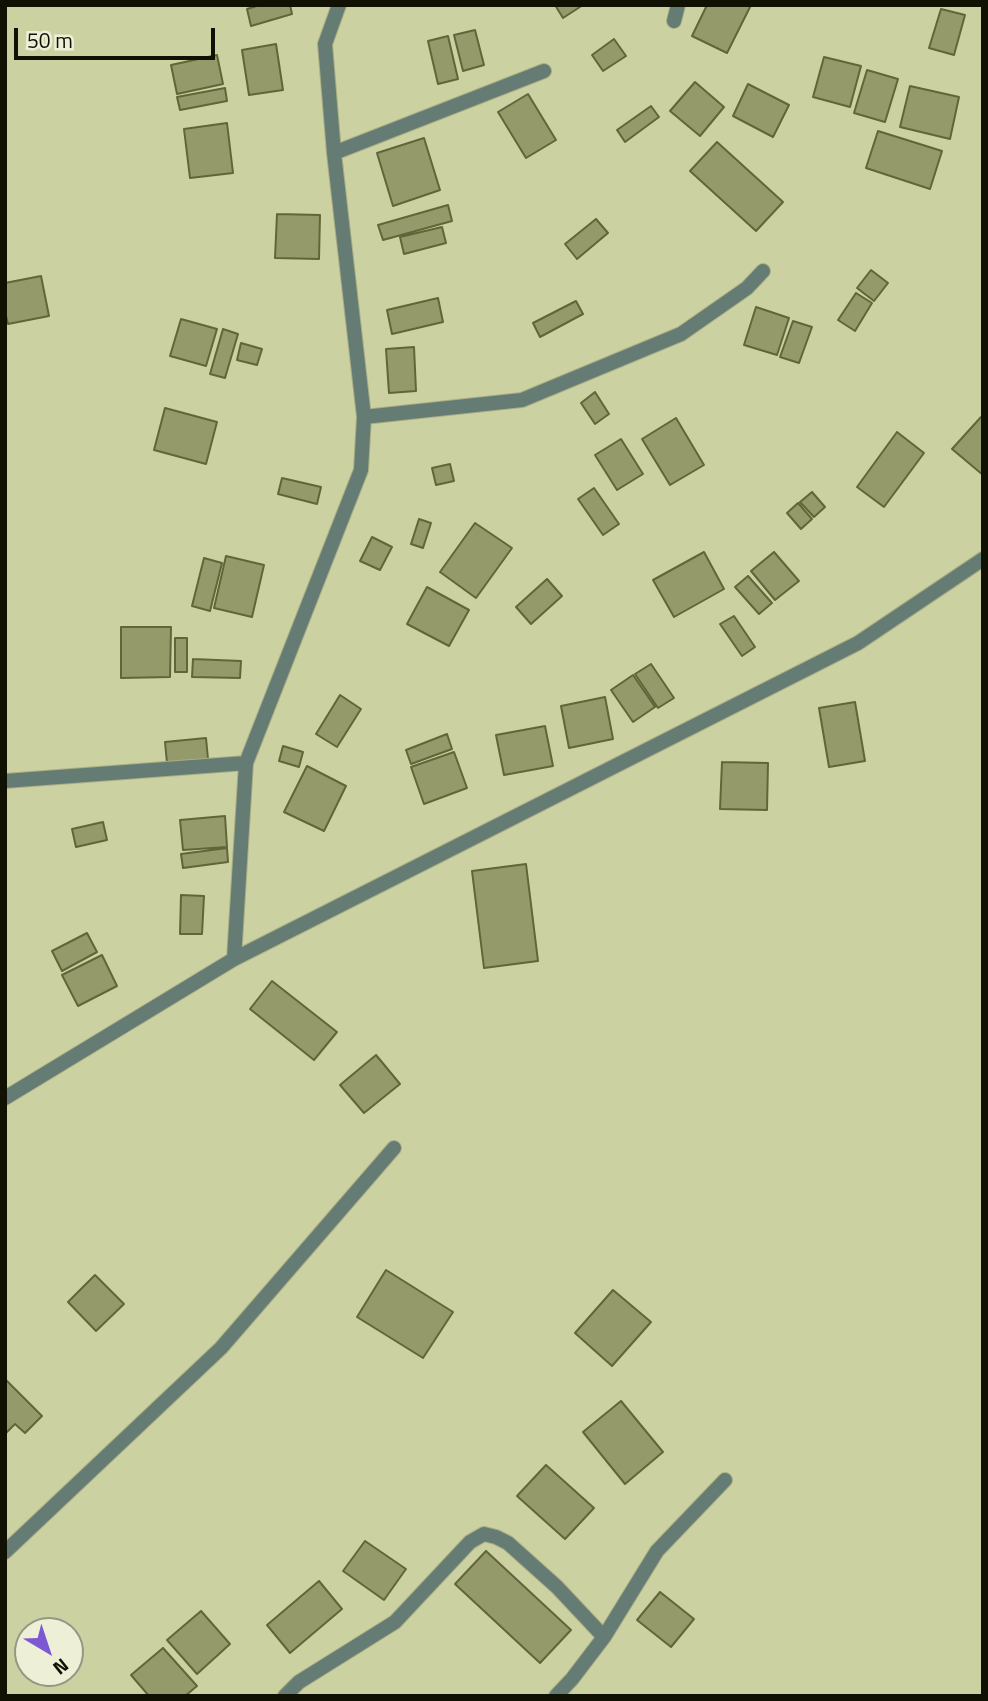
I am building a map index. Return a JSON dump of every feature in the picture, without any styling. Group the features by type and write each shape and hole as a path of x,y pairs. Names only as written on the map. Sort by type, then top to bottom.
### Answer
{"street":[{"path":"234,959 246,763 361,470 364,417 334,153 325,44 339,5"},
{"path":"674,21 678,5"},
{"path":"334,153 544,71"},
{"path":"364,417 522,400 681,334 747,288 763,271"},
{"path":"5,1098 234,959 859,643 983,559"},
{"path":"5,781 246,763"},
{"path":"5,1552 221,1348 394,1148"},
{"path":"556,1696 604,1637 657,1551 725,1480"},
{"path":"285,1696 299,1682 395,1622 470,1542 484,1534 508,1542 557,1587 604,1637"}],"building":[{"path":"260,5 290,5 292,14 251,26 247,9"},
{"path":"555,5 583,5 563,18"},
{"path":"707,5 751,5 727,53 692,36"},
{"path":"941,9 965,15 954,55 929,48"},
{"path":"475,30 484,65 463,71 454,35"},
{"path":"448,36 458,79 438,84 428,41"},
{"path":"614,39 626,56 603,71 592,55"},
{"path":"276,44 283,90 249,95 242,50"},
{"path":"217,55 223,84 177,94 171,65"},
{"path":"824,57 861,66 850,107 813,97"},
{"path":"867,70 898,79 885,122 854,113"},
{"path":"695,82 724,107 700,136 670,111"},
{"path":"748,84 789,105 773,137 733,116"},
{"path":"910,86 959,97 950,139 900,127"},
{"path":"225,88 227,101 180,110 177,97"},
{"path":"528,94 556,140 526,158 498,112"},
{"path":"651,106 659,117 625,142 617,130"},
{"path":"227,123 233,173 190,178 184,129"},
{"path":"878,131 942,151 930,189 866,168"},
{"path":"424,138 440,190 393,206 377,153"},
{"path":"717,142 783,202 756,231 690,171"},
{"path":"448,205 452,221 383,240 378,225"},
{"path":"277,214 320,215 319,259 275,258"},
{"path":"596,219 608,233 577,259 565,244"},
{"path":"442,227 446,243 404,254 400,237"},
{"path":"871,270 888,283 874,301 857,288"},
{"path":"41,276 49,316 8,324 5,312 5,283"},
{"path":"856,293 872,303 855,331 838,320"},
{"path":"438,298 443,322 392,334 387,310"},
{"path":"576,301 583,314 540,337 533,323"},
{"path":"756,307 789,318 777,355 744,345"},
{"path":"181,319 217,329 206,366 170,356"},
{"path":"793,321 812,327 799,363 780,357"},
{"path":"223,329 238,334 225,378 210,374"},
{"path":"241,343 262,349 257,365 237,360"},
{"path":"414,347 416,391 389,393 386,349"},
{"path":"595,392 609,414 595,424 581,403"},
{"path":"165,408 217,422 206,464 154,450"},
{"path":"981,417 983,418 983,475 952,449"},
{"path":"676,418 704,465 670,485 642,439"},
{"path":"897,432 924,453 884,507 857,487"},
{"path":"621,439 643,474 617,490 595,455"},
{"path":"450,464 454,481 436,485 432,468"},
{"path":"282,478 321,487 317,504 278,494"},
{"path":"594,488 619,524 603,535 578,499"},
{"path":"812,492 825,507 814,517 800,502"},
{"path":"798,503 812,519 801,529 787,513"},
{"path":"419,519 431,523 423,548 411,544"},
{"path":"475,523 512,548 476,598 440,572"},
{"path":"372,537 392,547 380,570 360,561"},
{"path":"704,552 724,589 674,617 653,580"},
{"path":"774,552 799,581 775,600 751,571"},
{"path":"226,556 264,565 252,617 214,608"},
{"path":"204,558 222,563 210,611 192,606"},
{"path":"748,576 772,603 759,614 735,587"},
{"path":"547,579 562,596 531,624 516,607"},
{"path":"427,587 469,610 449,646 407,624"},
{"path":"734,616 755,647 742,656 720,624"},
{"path":"121,627 171,627 170,677 121,678"},
{"path":"175,638 187,638 187,672 175,672"},
{"path":"193,659 241,661 240,678 192,677"},
{"path":"651,664 674,698 658,708 635,674"},
{"path":"633,675 655,707 633,722 611,690"},
{"path":"340,695 361,709 337,747 316,734"},
{"path":"605,697 613,739 569,748 561,706"},
{"path":"855,702 865,761 829,767 819,708"},
{"path":"545,726 553,766 504,775 496,735"},
{"path":"447,734 452,749 411,764 406,750"},
{"path":"206,738 208,759 167,763 165,742"},
{"path":"283,746 303,752 299,767 279,761"},
{"path":"454,752 467,788 424,804 411,767"},
{"path":"722,762 768,763 767,810 720,809"},
{"path":"307,766 346,786 324,831 284,812"},
{"path":"225,816 227,847 183,850 180,820"},
{"path":"103,822 107,840 76,847 72,829"},
{"path":"227,848 228,862 183,868 181,854"},
{"path":"526,864 538,961 484,968 472,871"},
{"path":"181,895 204,896 202,934 180,934"},
{"path":"87,933 97,952 62,971 52,951"},
{"path":"102,955 117,986 78,1006 62,975"},
{"path":"272,981 337,1032 314,1060 250,1009"},
{"path":"376,1055 400,1084 364,1113 340,1085"},
{"path":"386,1270 453,1312 423,1358 357,1317"},
{"path":"95,1275 124,1304 96,1331 68,1302"},
{"path":"613,1290 651,1322 612,1366 575,1333"},
{"path":"5,1379 42,1416 25,1433 15,1424 5,1434"},
{"path":"621,1401 663,1452 625,1484 583,1432"},
{"path":"546,1465 594,1508 565,1539 517,1496"},
{"path":"365,1541 406,1569 384,1600 343,1571"},
{"path":"486,1551 571,1630 540,1663 455,1584"},
{"path":"319,1581 342,1609 290,1653 267,1625"},
{"path":"660,1592 694,1619 671,1647 637,1620"},
{"path":"201,1611 230,1644 197,1674 167,1640"},
{"path":"163,1648 197,1686 185,1696 149,1696 131,1675"}]}
